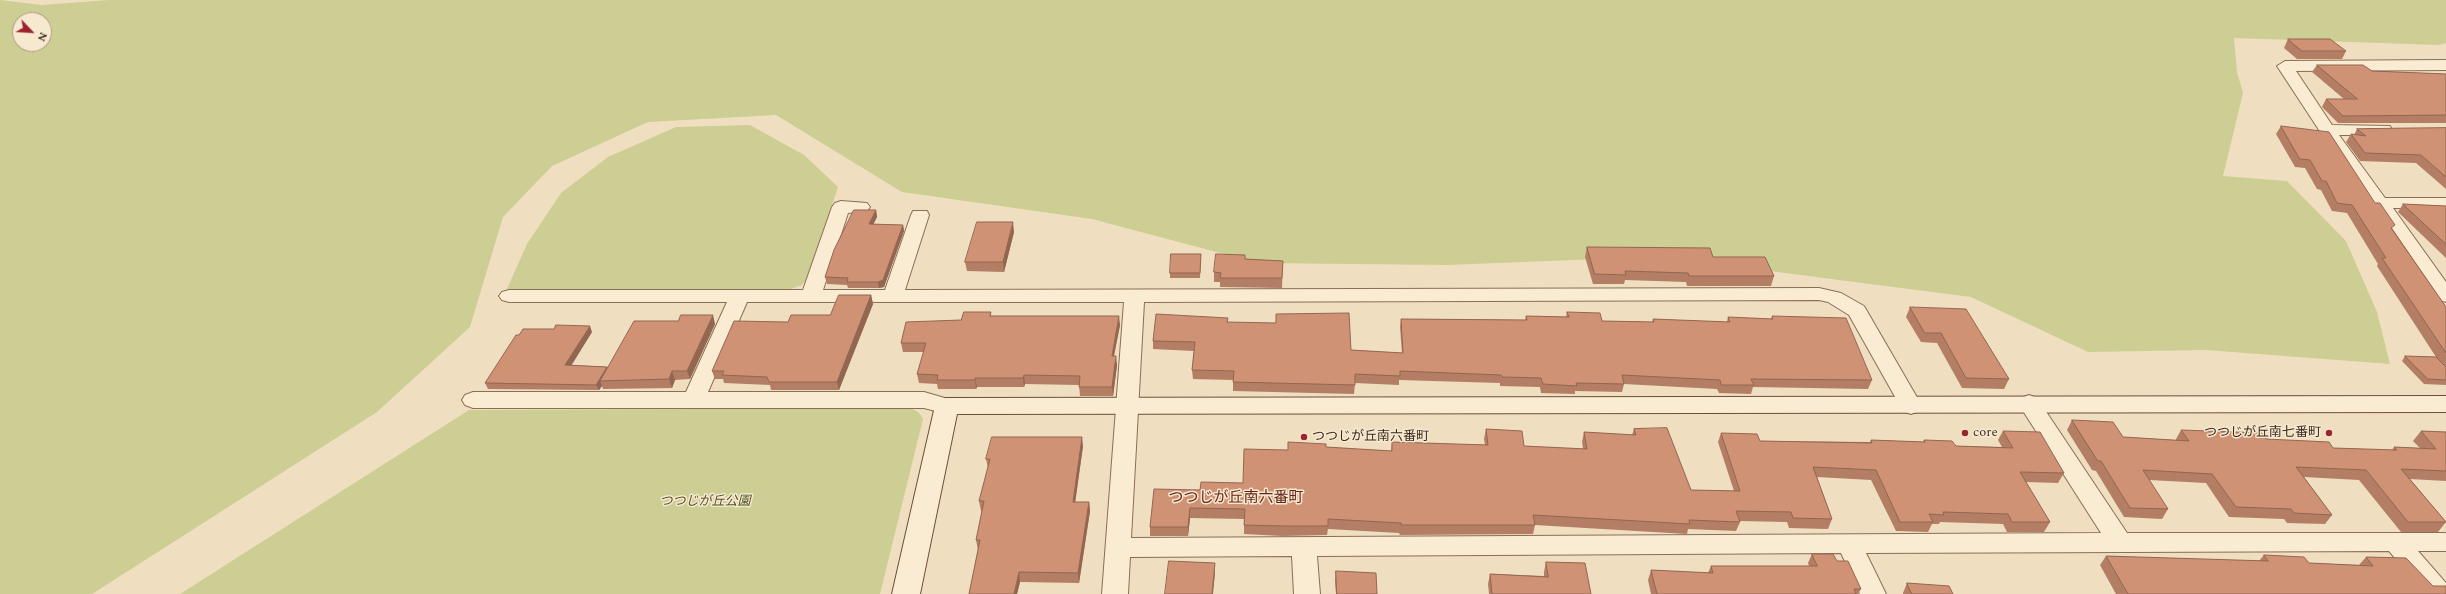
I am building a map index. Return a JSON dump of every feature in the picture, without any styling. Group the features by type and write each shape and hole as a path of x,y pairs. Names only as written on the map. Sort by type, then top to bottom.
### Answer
{"street":[{"path":"2445,293 2327,130 2285,66 2446,65"},
{"path":"2327,130 2398,130"},
{"path":"2380,203 2446,203"},
{"path":"811,296 841,208 861,207"},
{"path":"893,296 920,215"},
{"path":"509,296 1134,297 1820,294 1834,297 1857,311 1911,406"},
{"path":"694,400 739,296"},
{"path":"1115,594 1134,297"},
{"path":"473,400 924,400 947,406 1128,408 1911,406 2029,403 2446,404"},
{"path":"2029,403 2120,542"},
{"path":"906,594 947,406"},
{"path":"2395,542 2440,594"},
{"path":"1119,548 1848,543 2446,542"},
{"path":"1848,543 1873,594"},
{"path":"1304,546 1307,594"}],"green space":[{"path":"0,0 41,5 109,0 2446,0 2446,43 2439,45 2234,38 2237,72 2243,93 2223,176 2287,181 2346,241 2377,312 2390,364 2206,350 2088,352 1971,297 1723,265 1623,258 1447,265 1258,263 1092,219 902,192 776,115 648,122 552,166 503,217 470,327 377,412 92,594 0,594"},
{"path":"750,125 804,155 838,187 808,279 800,286 787,290 507,289 527,244 561,193 608,157 676,127"},
{"name":"つつじが丘公園","path":"911,408 919,413 923,419 880,594 180,594 469,410"}],"building":[{"path":"2288,39 2330,39 2346,51 2302,51"},
{"path":"2317,65 2363,65 2372,71 2446,74 2446,115 2343,116 2326,99 2357,99"},
{"path":"2281,126 2329,132 2375,203 2380,203 2395,225 2391,228 2446,307 2446,353 2382,258 2386,258 2352,205 2337,203 2326,181 2322,181 2310,160 2300,159"},
{"path":"2446,128 2446,177 2421,155 2365,153 2351,134 2366,136 2357,129"},
{"path":"2403,204 2446,206 2446,244"},
{"path":"854,210 876,210 869,224 903,225 883,280 878,282 847,282 848,278 825,277 834,250"},
{"path":"977,222 1013,222 1003,262 965,262"},
{"path":"1587,247 1710,248 1713,257 1765,257 1774,276 1689,276 1688,273 1625,271 1626,275 1595,274"},
{"path":"1171,254 1201,254 1200,273 1170,273"},
{"path":"1216,254 1245,255 1245,259 1283,261 1282,278 1220,278 1221,273 1214,272"},
{"path":"839,295 871,295 837,382 769,382 767,377 722,375 724,371 712,371 734,321 788,322 791,315 830,315"},
{"path":"1910,307 1966,309 2009,379 1966,378 1941,333 1925,333"},
{"path":"964,312 991,312 990,316 1119,316 1112,356 1116,356 1112,387 1079,387 1080,376 1024,375 1023,378 937,380 938,375 917,374 926,343 901,343 906,322 961,320"},
{"path":"1567,312 1600,313 1602,321 1654,322 1653,319 1730,322 1728,317 1773,319 1772,316 1846,318 1872,380 1751,379 1754,385 1721,385 1720,380 1622,375 1624,384 1576,383 1577,386 1543,384 1541,378 1400,371 1400,376 1355,374 1355,385 1233,382 1234,371 1192,370 1195,342 1153,341 1156,314 1228,318 1227,322 1276,323 1276,314 1349,313 1351,350 1403,353 1401,319 1527,320 1526,316 1569,317"},
{"path":"681,315 713,315 687,371 672,371 669,379 600,381 634,321 678,321"},
{"path":"556,325 590,326 565,365 607,367 596,385 485,383 516,335 519,335 523,329 554,329"},
{"path":"2405,356 2436,357 2446,367 2446,380 2428,379"},
{"path":"2072,420 2113,422 2123,437 2189,441 2181,430 2262,433 2266,439 2329,442 2333,448 2397,450 2394,447 2436,449 2421,431 2446,432 2446,471 2401,469 2446,522 2408,522 2366,470 2296,467 2332,515 2294,513 2291,509 2236,507 2212,474 2143,470 2168,509 2130,508 2101,461 2098,461"},
{"path":"1667,428 1691,490 1740,491 1721,433 1757,434 1760,441 1872,443 1871,440 1925,442 1924,440 1952,441 1956,446 2013,448 2003,431 2040,432 2064,473 2020,472 2050,522 2012,522 2008,514 1943,512 1944,515 1929,514 1933,522 1900,522 1876,470 1813,467 1832,519 1793,518 1791,512 1736,511 1740,522 1689,520 1690,524 1533,515 1535,525 1401,525 1401,523 1328,519 1328,526 1282,526 1244,525 1245,509 1190,508 1188,527 1150,527 1154,489 1200,490 1201,482 1243,483 1244,449 1288,450 1288,442 1326,444 1326,447 1392,451 1392,442 1488,445 1486,429 1522,431 1524,446 1587,449 1584,432 1636,435 1634,429"},
{"path":"992,437 1082,437 1073,502 1089,502 1078,573 1019,572 1014,594 969,594 980,540 976,540 984,501 979,501 990,459 986,459"},
{"path":"1812,554 1833,554 1837,561 1848,561 1861,589 1854,589 1856,594 1657,594 1651,570 1713,573 1711,566 1817,566"},
{"path":"2264,555 2304,557 2309,563 2373,566 2366,557 2406,558 2433,586 2446,586 2446,594 2128,594 2106,556 2268,561"},
{"path":"1169,561 1215,563 1212,594 1165,594"},
{"path":"1546,562 1585,563 1591,594 1492,594 1490,574 1548,577"},
{"path":"1336,571 1376,573 1377,594 1337,594"},
{"path":"1907,583 1949,586 1953,594 1912,594"}],"place":[{"name":"core","path":"1965,433"},
{"name":"つつじが丘南七番町","path":"2329,433"},
{"name":"つつじが丘南六番町","path":"1304,437"}],"district":[{"name":"つつじが丘南六番町","path":"1236,499"}]}
